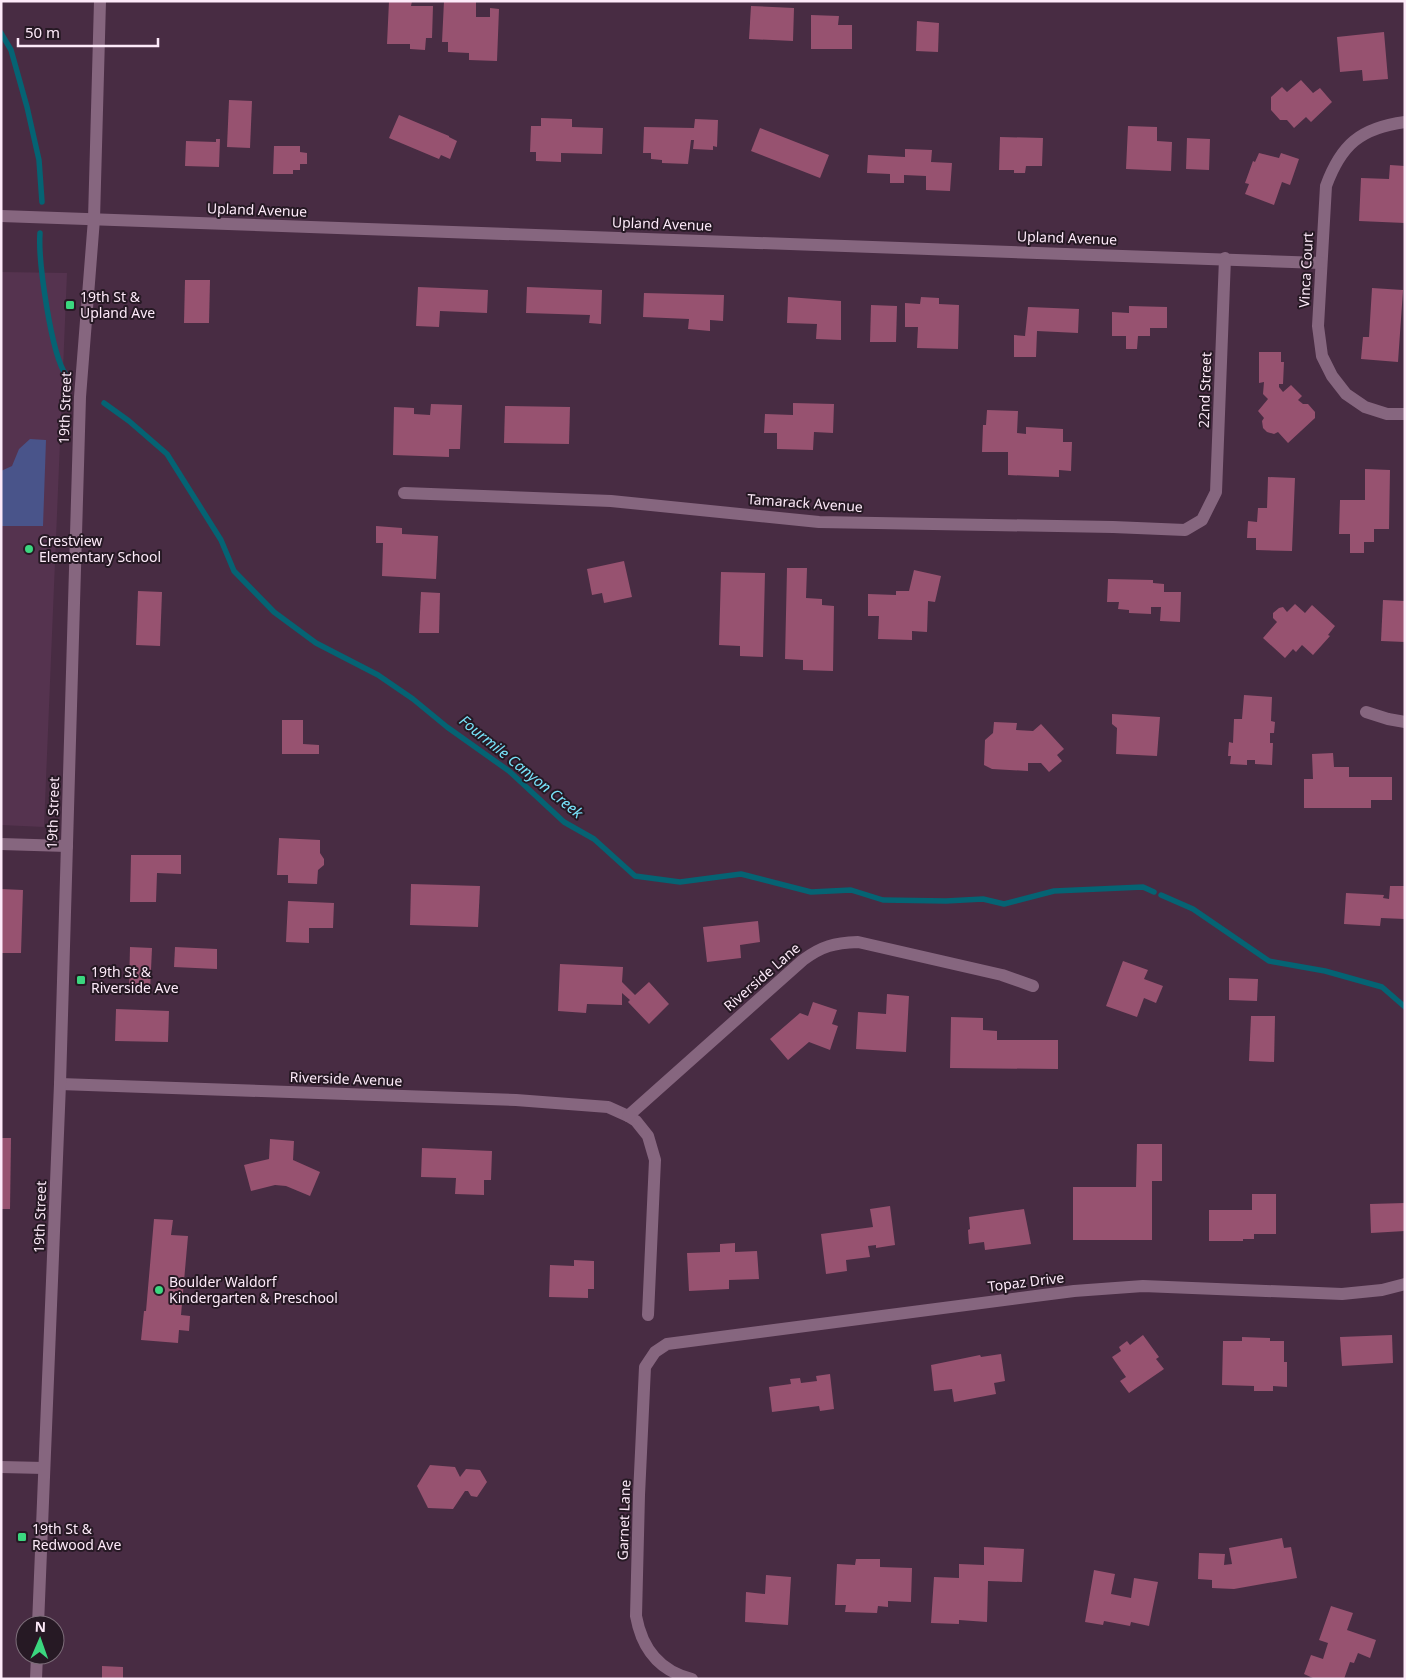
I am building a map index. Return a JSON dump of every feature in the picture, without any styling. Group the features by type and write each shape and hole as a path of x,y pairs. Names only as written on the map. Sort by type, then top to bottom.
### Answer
{"street":[{"name":"19th Street","path":"38,1615 60,1084 80,397 94,219 100,1"},
{"name":"Vinca Court","path":"1405,122 1385,125 1364,133 1347,147 1334,166 1326,186 1318,326 1322,356 1332,376 1346,394 1365,406 1387,414 1405,414"},
{"name":"Upland Avenue","path":"1,216 1226,258 1321,263"},
{"name":"22nd Street","path":"1202,520 1216,492 1226,258"},
{"name":"Tamarack Avenue","path":"404,493 611,501 819,522 1185,530 1202,520"},
{"path":"1366,712 1405,722"},
{"path":"1,844 67,846"},
{"name":"Riverside Lane","path":"628,1116 803,960 817,950 837,943 858,942 1002,974 1033,986"},
{"name":"Riverside Avenue","path":"60,1084 516,1100 608,1107 628,1116"},
{"path":"628,1116 648,1136 655,1160 648,1315"},
{"name":"Topaz Drive","path":"655,1352 667,1344 698,1339 1074,1291 1143,1286 1342,1294 1382,1290 1405,1284"},
{"name":"Garnet Lane","path":"655,1352 645,1367 636,1616 638,1630 647,1649 661,1664 678,1676 692,1679"},
{"path":"1,1467 44,1468"},
{"path":"36,1679 37,1665"}],"shaded area":[{"name":"Crestview Elementary School","path":"1,272 67,273 44,827 1,825"},
{"path":"30,439 46,440 43,526 1,526 1,471 12,466 19,449"}],"building":[{"path":"389,1 412,1 411,6 433,6 432,38 426,38 425,50 410,49 410,44 387,44"},
{"path":"444,1 476,1 476,17 490,17 490,8 499,9 497,61 469,60 469,53 448,52 448,42 442,42"},
{"path":"751,6 794,8 793,41 749,39"},
{"path":"811,15 839,16 838,25 852,25 852,49 811,49"},
{"path":"917,21 939,23 938,52 916,51"},
{"path":"1384,32 1388,79 1363,81 1362,70 1340,72 1337,37"},
{"path":"1301,80 1313,93 1320,88 1332,102 1311,122 1306,117 1294,128 1287,120 1280,120 1271,110 1271,97 1282,87 1287,92"},
{"path":"229,100 252,101 250,148 227,147"},
{"path":"399,115 457,141 450,159 441,155 439,159 389,138"},
{"path":"541,118 572,119 572,127 603,128 602,154 561,153 561,162 536,161 536,152 530,152 531,126 541,126"},
{"path":"695,119 718,120 717,147 713,146 713,150 693,149 694,140 691,140 688,164 662,163 662,160 651,159 651,153 643,153 644,127 694,128"},
{"path":"1128,126 1157,127 1157,141 1172,142 1171,171 1126,169"},
{"path":"760,128 829,155 820,178 751,151"},
{"path":"1000,137 1043,138 1042,166 1026,166 1025,173 1014,173 1014,170 999,170"},
{"path":"1187,138 1210,139 1209,170 1186,169"},
{"path":"216,139 220,139 219,167 185,166 186,141 216,142"},
{"path":"274,146 300,146 300,152 307,153 307,164 300,164 300,170 293,170 293,174 273,174"},
{"path":"905,149 932,150 931,162 952,163 950,191 926,190 926,176 904,175 904,183 890,183 890,174 867,173 868,155 905,157"},
{"path":"1259,153 1279,158 1281,153 1299,159 1290,185 1282,182 1274,205 1245,194 1249,184 1245,183 1253,161 1255,162"},
{"path":"1390,165 1405,166 1405,223 1359,221 1361,178 1389,179"},
{"path":"185,280 210,280 209,323 184,323"},
{"path":"418,287 488,290 487,313 440,311 439,327 416,326"},
{"path":"527,287 602,290 601,324 589,323 590,315 526,313"},
{"path":"1372,288 1403,290 1398,362 1361,359 1363,337 1369,337"},
{"path":"644,293 724,295 723,321 710,320 710,331 688,329 689,319 643,317"},
{"path":"788,297 841,301 841,340 816,339 817,324 787,323"},
{"path":"921,297 939,298 939,304 959,305 958,349 917,348 918,327 905,327 905,303 920,304"},
{"path":"871,305 897,306 896,342 870,342"},
{"path":"1129,306 1167,307 1167,328 1150,328 1150,336 1138,336 1137,349 1126,349 1126,336 1112,336 1112,312 1129,313"},
{"path":"1028,307 1079,309 1078,333 1037,331 1036,357 1014,357 1014,335 1025,336"},
{"path":"1259,352 1281,352 1281,362 1284,362 1283,384 1279,384 1279,387 1283,392 1291,385 1302,396 1298,400 1303,404 1308,404 1315,412 1315,418 1288,443 1278,432 1274,434 1267,432 1263,428 1262,421 1264,418 1258,411 1268,399 1263,394 1264,382 1259,383"},
{"path":"793,403 834,404 833,433 814,432 813,450 777,449 777,433 764,433 765,414 793,415"},
{"path":"431,404 462,405 460,449 449,449 449,457 393,455 394,407 414,408 414,414 430,415"},
{"path":"505,406 570,407 569,444 504,443"},
{"path":"987,410 1018,411 1017,433 1026,434 1026,427 1063,429 1063,442 1072,442 1071,471 1059,470 1059,477 1008,475 1008,452 982,452 983,425 986,425"},
{"path":"1365,469 1390,470 1389,529 1374,529 1374,542 1364,542 1364,553 1350,553 1350,534 1339,534 1340,500 1365,500"},
{"path":"1268,477 1295,478 1292,551 1256,550 1256,538 1247,538 1248,521 1257,522 1258,508 1267,508"},
{"path":"376,526 402,528 402,534 438,536 436,579 382,576 383,543 376,543"},
{"path":"624,561 632,597 604,603 602,593 592,595 587,569"},
{"path":"787,568 807,568 806,598 822,599 822,605 834,606 833,671 803,670 803,660 785,659"},
{"path":"914,570 941,576 935,602 928,601 927,632 912,631 912,640 878,639 879,616 868,616 868,594 896,595 896,591 909,591"},
{"path":"721,572 765,573 763,657 740,656 740,646 719,645"},
{"path":"1108,579 1153,580 1153,583 1164,584 1164,592 1181,592 1180,622 1160,621 1161,607 1151,607 1151,614 1129,613 1129,610 1118,609 1119,602 1107,602"},
{"path":"138,591 162,592 160,646 136,645"},
{"path":"421,592 440,593 439,633 419,633"},
{"path":"1383,600 1405,601 1405,642 1381,641"},
{"path":"1295,604 1305,613 1312,605 1335,626 1328,635 1330,636 1313,655 1302,645 1296,652 1293,649 1285,658 1263,638 1277,622 1273,618 1273,613 1283,607 1287,612"},
{"path":"1244,695 1272,697 1271,721 1275,722 1274,733 1270,733 1270,743 1273,743 1272,765 1255,764 1255,760 1247,760 1247,765 1230,764 1231,756 1228,756 1229,742 1233,743 1234,719 1242,719"},
{"path":"1112,714 1160,717 1157,756 1116,754 1117,728 1112,724"},
{"path":"282,720 303,720 303,744 319,745 319,754 282,754"},
{"path":"994,722 1017,723 1016,730 1033,731 1041,724 1064,749 1057,755 1062,761 1049,772 1041,763 1028,763 1028,771 992,769 984,765 985,740 993,733"},
{"path":"1333,753 1334,767 1349,767 1349,777 1392,777 1392,800 1371,800 1371,808 1304,808 1304,779 1313,779 1312,754"},
{"path":"279,838 320,840 320,853 324,859 324,865 318,870 317,884 288,883 288,875 277,875"},
{"path":"131,855 181,855 181,874 157,873 156,902 130,902"},
{"path":"411,884 480,886 478,927 410,925"},
{"path":"1390,886 1405,886 1405,919 1381,918 1380,926 1344,924 1346,893 1384,895 1383,898 1389,899"},
{"path":"1,889 23,890 21,953 1,953"},
{"path":"288,901 334,903 333,928 309,928 309,943 286,942"},
{"path":"758,921 760,942 740,945 741,958 707,962 703,927"},
{"path":"130,947 152,948 150,991 129,990"},
{"path":"175,947 217,949 217,969 174,967"},
{"path":"1123,961 1148,970 1144,979 1163,986 1156,1003 1144,998 1137,1017 1106,1006"},
{"path":"560,964 623,967 622,982 635,995 649,982 669,1004 649,1024 622,993 622,1005 587,1004 586,1013 558,1011"},
{"path":"1229,978 1258,979 1257,1001 1229,1000"},
{"path":"887,994 909,996 906,1052 856,1049 858,1012 886,1014"},
{"path":"813,1002 837,1010 832,1024 838,1026 830,1050 809,1042 788,1060 770,1039 800,1013 808,1016"},
{"path":"116,1009 169,1011 168,1042 115,1041"},
{"path":"1251,1016 1275,1016 1274,1062 1249,1061"},
{"path":"951,1017 983,1018 983,1030 997,1031 997,1040 1058,1040 1058,1069 950,1068"},
{"path":"1,1138 11,1138 10,1209 1,1209"},
{"path":"270,1139 294,1141 293,1160 320,1172 310,1196 286,1186 275,1185 251,1191 244,1165 269,1159"},
{"path":"1137,1144 1162,1144 1162,1181 1152,1181 1152,1240 1073,1240 1073,1187 1136,1187"},
{"path":"422,1148 492,1151 491,1180 484,1180 484,1195 455,1194 456,1178 421,1177"},
{"path":"1252,1194 1276,1194 1276,1234 1254,1234 1254,1239 1243,1239 1243,1241 1209,1241 1209,1210 1252,1210"},
{"path":"1405,1203 1405,1231 1371,1233 1370,1204"},
{"path":"890,1206 895,1245 876,1248 876,1245 868,1246 870,1257 846,1260 847,1271 826,1274 821,1234 873,1227 870,1209"},
{"path":"1024,1209 1031,1244 985,1250 984,1242 969,1244 969,1217"},
{"path":"154,1219 173,1220 171,1235 188,1236 181,1315 190,1316 189,1331 179,1330 178,1343 141,1340 144,1311 146,1311"},
{"path":"735,1243 735,1252 757,1251 759,1279 729,1280 729,1289 689,1291 687,1253 720,1252 720,1244"},
{"path":"574,1260 594,1261 594,1289 588,1289 588,1298 549,1297 550,1265 574,1266"},
{"path":"1143,1335 1159,1357 1156,1359 1164,1369 1129,1393 1120,1381 1126,1377 1112,1357 1121,1351 1119,1347 1127,1341 1130,1345"},
{"path":"1392,1335 1393,1363 1342,1366 1340,1337"},
{"path":"1242,1337 1270,1338 1270,1341 1284,1341 1284,1362 1287,1362 1287,1387 1273,1386 1273,1391 1254,1391 1254,1386 1222,1385 1223,1341 1242,1341"},
{"path":"1001,1354 1005,1381 994,1383 996,1394 954,1402 952,1389 934,1391 931,1365 980,1355 981,1357"},
{"path":"830,1374 834,1409 820,1411 819,1406 772,1412 769,1387 791,1384 790,1379 800,1378 801,1383 817,1381 816,1376"},
{"path":"430,1465 455,1467 460,1477 466,1469 480,1470 487,1482 477,1497 471,1496 468,1491 465,1491 453,1509 428,1508 417,1486"},
{"path":"1282,1538 1284,1548 1291,1547 1297,1578 1234,1589 1212,1588 1212,1580 1198,1579 1199,1553 1225,1554 1224,1565 1232,1564 1229,1548"},
{"path":"984,1547 1024,1549 1022,1582 988,1581 987,1622 959,1620 959,1624 931,1623 934,1577 959,1578 959,1564 984,1565"},
{"path":"856,1559 880,1559 880,1567 912,1568 911,1602 888,1601 888,1607 878,1606 877,1613 845,1612 846,1605 835,1605 837,1564 855,1565"},
{"path":"1094,1570 1115,1574 1111,1594 1131,1598 1134,1578 1158,1582 1149,1626 1131,1622 1130,1626 1104,1621 1103,1625 1085,1622"},
{"path":"766,1575 791,1577 788,1625 745,1622 746,1592 765,1594"},
{"path":"1331,1606 1353,1613 1347,1630 1376,1640 1370,1658 1358,1653 1354,1663 1350,1662 1344,1679 1315,1679 1304,1674 1311,1655 1323,1659 1328,1643 1319,1640"},
{"path":"102,1666 123,1667 123,1679 102,1679"}],"waterway":[{"name":"Fourmile Canyon Creek","path":"1,33 11,50 27,107 39,160 42,202"},
{"name":"Fourmile Canyon Creek","path":"40,233 43,284 51,328 60,364 66,375"},
{"name":"Fourmile Canyon Creek","path":"104,403 129,421 167,454 221,540 234,571 274,612 316,643 378,675 413,699 447,727 509,771 564,822 594,839 635,876 680,882 741,874 811,892 851,890 883,900 946,901 983,899 1004,904 1054,891 1143,887 1154,892"},
{"name":"Fourmile Canyon Creek","path":"1161,895 1193,909 1269,961 1325,971 1382,987 1405,1007"}],"place":[{"name":"19th St & Upland Ave","path":"70,305"},
{"name":"Crestview Elementary School","path":"29,549"},
{"name":"19th St & Riverside Ave","path":"81,980"},
{"name":"Boulder Waldorf Kindergarten & Preschool","path":"159,1290"},
{"name":"19th St & Redwood Ave","path":"22,1537"}]}
